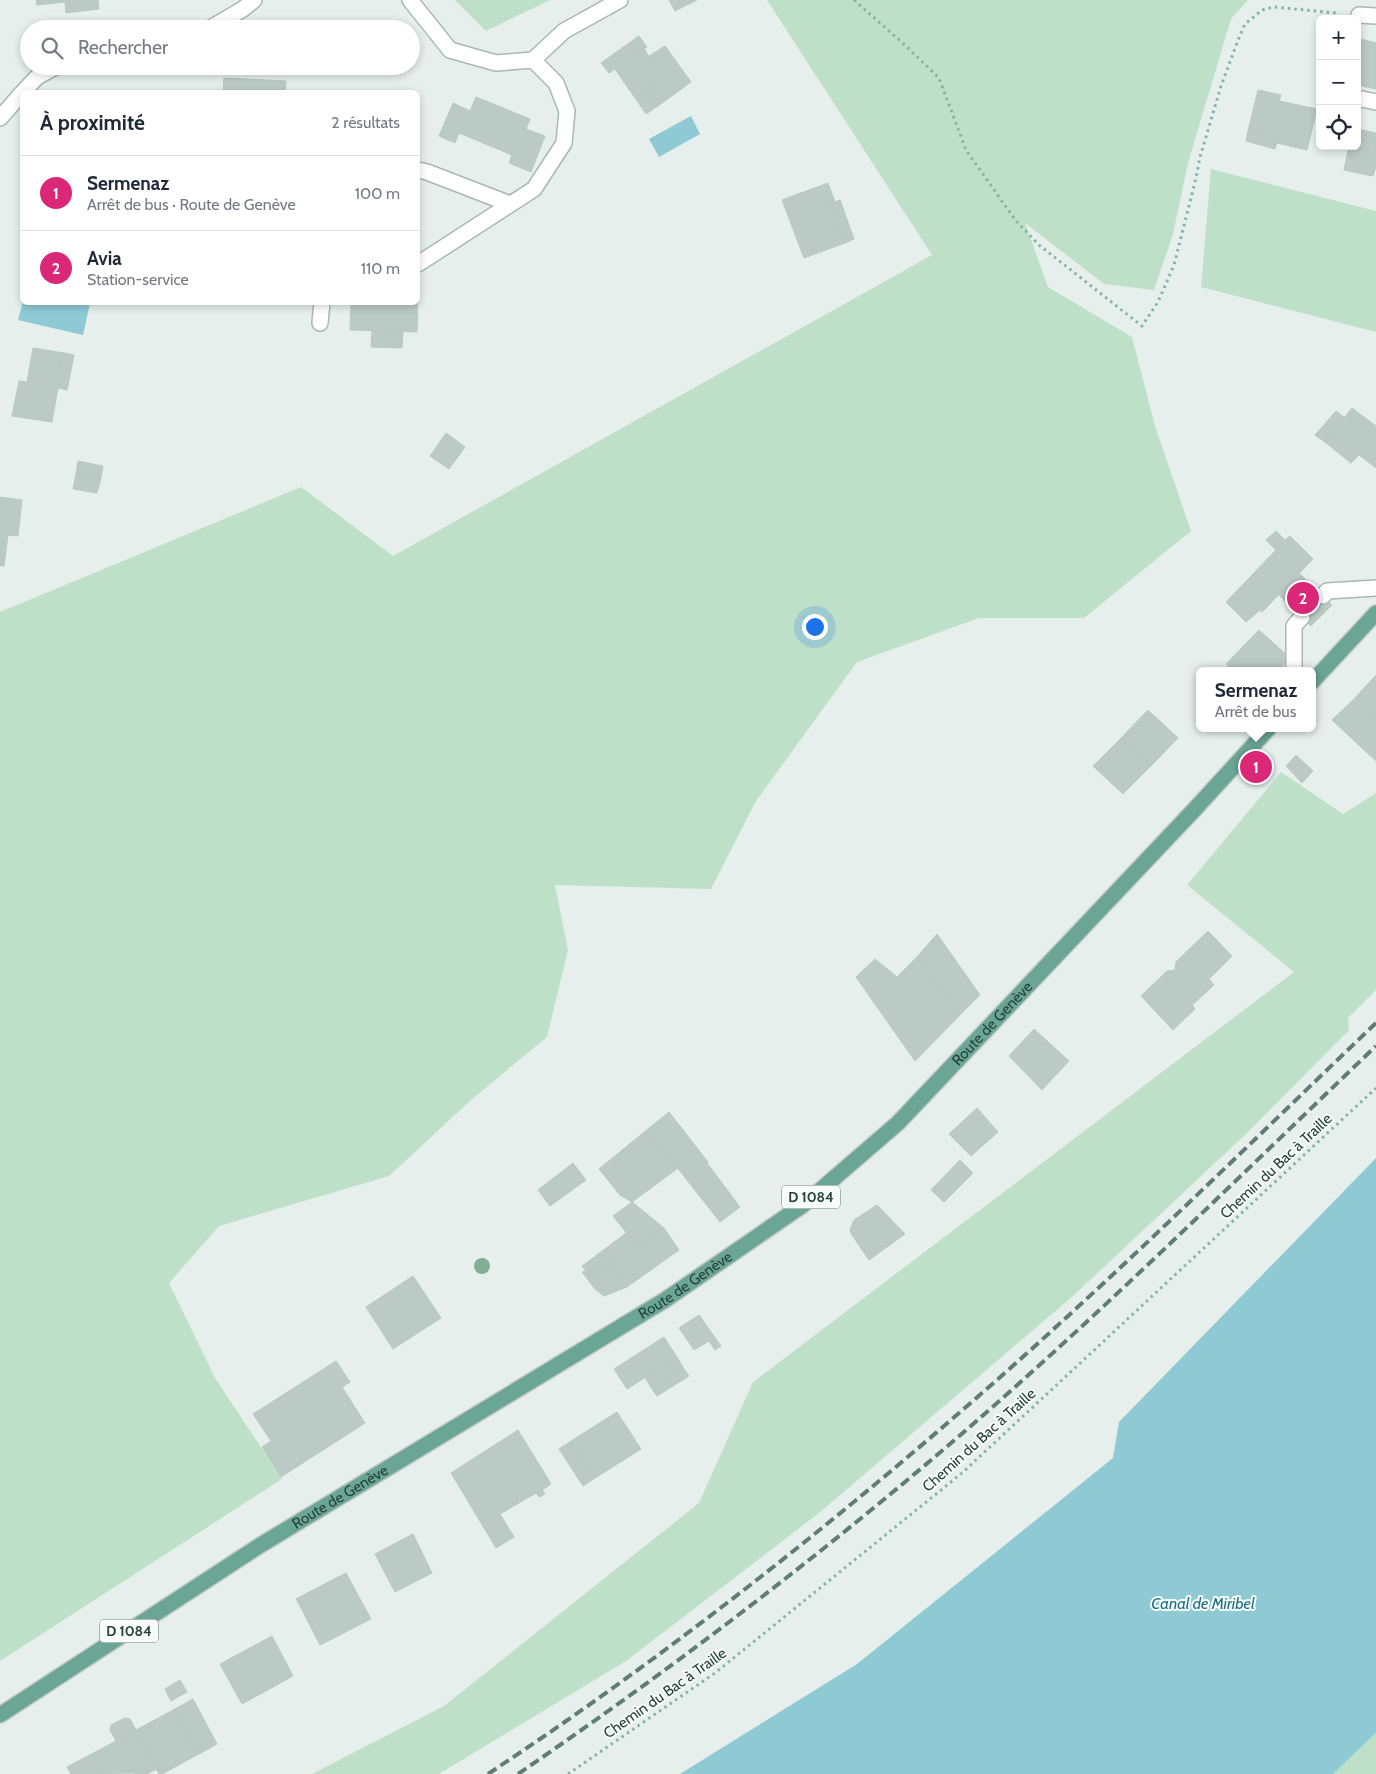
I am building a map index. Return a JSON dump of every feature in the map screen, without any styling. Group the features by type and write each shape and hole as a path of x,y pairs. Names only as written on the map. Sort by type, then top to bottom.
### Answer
{"main road":[{"path":"1316,678 1376,613"},
{"name":"Route de Genève","path":"0,1715 259,1546 665,1300 803,1205 898,1123 1265,732"}],"street":[{"path":"225,20 244,9 254,0"},
{"path":"410,0 450,50 496,63 533,60 564,30 620,0"},
{"path":"1361,15 1376,16"},
{"path":"420,263 534,189 564,143 567,111 556,83 533,60"},
{"path":"26,90 41,75"},
{"path":"0,118 20,96"},
{"path":"1361,99 1376,102"},
{"path":"420,170 510,204"},
{"path":"320,323 322,305"},
{"path":"1322,596 1327,591 1376,588"},
{"path":"1294,667 1294,626 1302,617"}],"path":[{"path":"854,0 939,78 966,150 1016,221 1039,245 1142,326 1158,302 1174,265 1200,157 1218,95 1245,24 1260,12 1274,7 1359,15"},
{"name":"Chemin du Bac à Traille","path":"568,1774 715,1673 962,1473 1376,1088"}],"green space":[{"path":"455,0 550,0 486,31"},
{"path":"767,0 1248,0 1231,19 1188,163 1173,234 1154,290 1104,284 1025,223 1048,287 1132,337 1155,426 1191,531 1084,618 979,618 857,662 756,801 711,889 555,885 568,950 547,1037 471,1100 389,1176 219,1226 169,1283 215,1378 282,1479 0,1661 0,612 301,487 393,556 932,255"},
{"path":"1211,169 1376,211 1376,332 1201,287"},
{"path":"1281,772 1343,814 1376,793 1376,990 1348,1018 1349,1030 1247,1133 1073,1296 819,1513 626,1661 439,1774 312,1774 444,1706 699,1503 753,1382 1294,972 1187,885"},
{"path":"1376,1733 1376,1774 1333,1774"}],"water":[{"path":"691,116 700,134 659,157 649,139"},
{"path":"22,305 90,305 83,335 18,320"},
{"name":"Canal de Miribel","path":"1376,1158 1376,1733 1333,1774 680,1774 857,1664 1113,1458 1119,1422"}],"building":[{"path":"36,0 98,0 99,9 66,13 65,2 37,5"},
{"path":"669,0 697,0 675,11"},
{"path":"639,36 647,47 637,53 629,43"},
{"path":"1361,39 1376,43 1376,89 1361,86"},
{"path":"629,43 637,53 644,49 663,78 635,98 615,69 609,73 601,63"},
{"path":"665,46 691,82 658,106 647,90 663,78 649,56"},
{"path":"224,78 286,81 285,90 223,90"},
{"path":"647,90 658,106 646,114 635,98"},
{"path":"1258,90 1281,95 1279,101 1316,109 1307,150 1277,143 1278,138 1248,131"},
{"path":"476,97 530,119 526,129 545,136 531,172 509,163 512,155 459,133 455,143 439,136 453,103 470,111"},
{"path":"1361,130 1376,133 1376,144 1361,141"},
{"path":"1248,131 1278,138 1275,149 1246,141"},
{"path":"1361,141 1376,144 1376,167 1373,176 1344,170 1348,150 1361,150"},
{"path":"828,183 835,202 830,204 845,243 804,258 782,200"},
{"path":"840,200 854,239 845,243 830,204"},
{"path":"351,305 418,305 417,332 350,330"},
{"path":"372,331 403,332 402,348 371,347"},
{"path":"33,348 64,353 60,368 71,370 67,390 58,388 52,422 12,416 19,381 27,382"},
{"path":"64,353 74,355 71,370 60,368"},
{"path":"1352,408 1376,426 1376,468 1359,455 1351,463 1325,442"},
{"path":"1336,411 1345,418 1325,442 1315,435"},
{"path":"446,433 465,447 449,469 430,456"},
{"path":"78,461 103,466 101,478 76,474"},
{"path":"76,474 101,478 97,493 73,489"},
{"path":"0,497 22,500 18,536 8,535 4,566 0,566"},
{"path":"1276,531 1285,540 1290,536 1313,559 1262,612 1260,610 1246,622 1226,602 1276,550 1266,540"},
{"path":"1299,573 1332,605 1311,626 1278,594"},
{"path":"1259,630 1290,658 1282,667 1229,667 1226,664"},
{"path":"1376,675 1376,724 1352,701"},
{"path":"1352,701 1376,724 1376,761 1332,720"},
{"path":"1148,710 1178,738 1151,766 1121,738"},
{"path":"1121,738 1151,766 1123,794 1093,766"},
{"path":"1296,755 1313,771 1302,783 1286,766"},
{"path":"1208,931 1232,956 1209,979 1214,985 1192,1005 1195,1009 1173,1030 1141,996 1167,971 1175,970 1176,962"},
{"path":"937,934 980,995 960,1015 917,957"},
{"path":"917,957 960,1015 915,1061 856,977 875,959 897,977"},
{"path":"1034,1029 1069,1061 1042,1090 1009,1056"},
{"path":"977,1108 998,1132 971,1156 949,1134"},
{"path":"669,1112 740,1207 720,1222 665,1152 643,1133"},
{"path":"643,1133 665,1152 678,1168 632,1202 620,1195 599,1169"},
{"path":"960,1160 973,1173 944,1202 931,1190"},
{"path":"573,1163 586,1180 550,1206 538,1190"},
{"path":"632,1202 664,1228 637,1246 613,1216"},
{"path":"877,1205 905,1234 869,1260 850,1230 854,1220"},
{"path":"664,1228 679,1250 627,1287 611,1264 605,1249 626,1233 637,1246"},
{"path":"605,1249 611,1264 586,1271 582,1266"},
{"path":"611,1264 591,1278 586,1271 604,1265"},
{"path":"611,1264 627,1287 604,1296 595,1289 582,1272 586,1271 591,1278"},
{"path":"413,1276 441,1318 393,1349 366,1307"},
{"path":"699,1315 721,1346 715,1350 709,1341 694,1350 679,1328"},
{"path":"664,1337 677,1357 627,1389 614,1369"},
{"path":"677,1357 684,1369 652,1389 645,1377"},
{"path":"336,1361 350,1382 342,1387 365,1423 281,1477 262,1447 271,1441 253,1414"},
{"path":"684,1369 689,1376 657,1396 652,1389"},
{"path":"617,1412 641,1449 595,1478 571,1441"},
{"path":"518,1430 551,1484 542,1490 545,1494 539,1497 536,1493 500,1514 514,1537 496,1548 451,1473"},
{"path":"571,1441 595,1478 583,1486 559,1449"},
{"path":"413,1534 432,1573 395,1592 375,1554"},
{"path":"346,1573 371,1619 320,1645 299,1604 333,1587 330,1581"},
{"path":"330,1581 333,1587 299,1604 296,1599"},
{"path":"272,1636 293,1676 242,1704 220,1664"},
{"path":"180,1680 187,1692 171,1701 165,1689"},
{"path":"193,1699 217,1744 199,1754 175,1709"},
{"path":"175,1709 199,1754 159,1774 136,1730"},
{"path":"125,1718 130,1719 136,1730 116,1741 110,1730 111,1725"},
{"path":"136,1730 157,1769 147,1774 134,1774 116,1741"},
{"path":"116,1741 133,1773 71,1774 67,1767"}],"railway":[{"path":"488,1774 551,1732 673,1644 792,1552 909,1456 1071,1313 1376,1023"},
{"path":"518,1774 696,1647 812,1558 925,1466 1081,1327 1376,1046"}],"place":[{"name":"Avia","path":"1303,598"},
{"name":"Sermenaz","path":"1256,767"}]}
